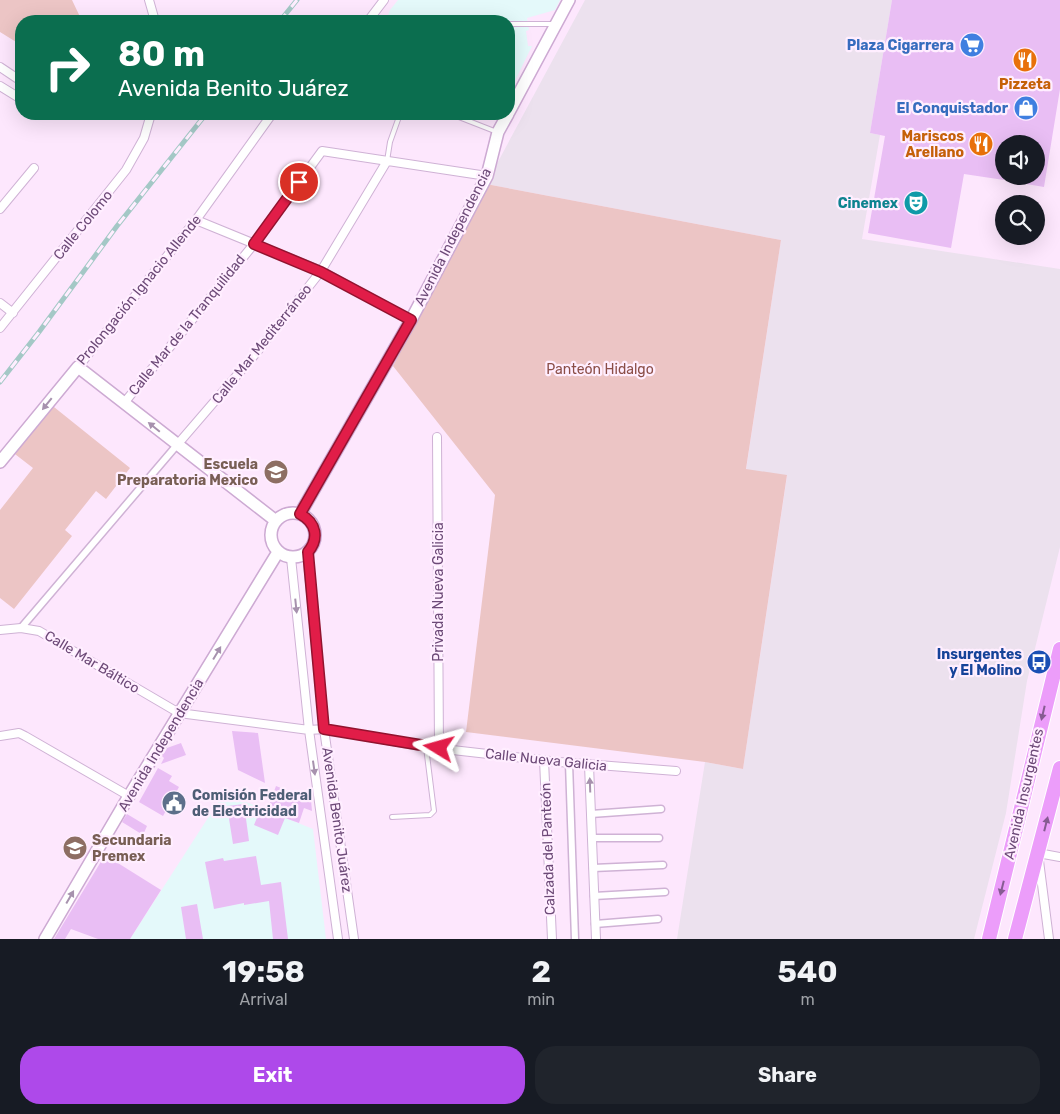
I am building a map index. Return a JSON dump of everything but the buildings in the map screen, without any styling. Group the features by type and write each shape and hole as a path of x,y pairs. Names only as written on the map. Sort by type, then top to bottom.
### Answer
{"highway":[{"name":"Avenida Insurgentes","path":"989,939 1054,693 1060,649"},
{"name":"Avenida Insurgentes","path":"1015,939 1060,768"}],"main road":[{"name":"Avenida Independencia","path":"515,100 569,0"},
{"name":"Avenida Independencia","path":"300,514 411,320 486,176 498,132 504,120"},
{"path":"78,366 276,521"},
{"name":"Prolongación Ignacio Allende","path":"0,462 78,366"},
{"path":"287,514 300,514 306,517 314,528 315,541 308,552 302,556 291,558 278,552 272,540 273,527 276,521 287,514"},
{"name":"Avenida Independencia","path":"45,939 129,796 278,552"}],"street":[{"path":"149,0 153,15"},
{"path":"373,15 384,0"},
{"path":"0,68 15,77"},
{"path":"0,86 15,95"},
{"name":"Calle Colomo","path":"0,328 126,170 144,138 149,120"},
{"name":"Prolongación Ignacio Allende","path":"78,366 196,220 268,120"},
{"name":"Calle Mar de la Tranquilidad","path":"124,403 254,244 322,152 387,161"},
{"path":"387,161 486,176"},
{"name":"Calle Mar Mediterráneo","path":"177,445 257,352 321,272 387,161"},
{"path":"0,209 34,168"},
{"path":"196,220 321,272 411,320"},
{"path":"0,303 12,313"},
{"name":"Privada Nueva Galicia","path":"437,437 439,748"},
{"path":"21,628 177,445"},
{"name":"Avenida Benito Juárez","path":"308,552 324,729 354,939"},
{"name":"Avenida Benito Juárez","path":"291,558 309,730 338,939"},
{"name":"Calle Mar Báltico","path":"0,630 21,628 39,631 179,713"},
{"name":"Calle Nueva Galicia","path":"179,713 309,730 324,729 426,747 589,765 676,771"},
{"path":"0,736 18,733 25,736 129,796"},
{"name":"Calzada del Panteón","path":"544,760 552,939"},
{"name":"Calzada del Panteón","path":"569,763 575,939"},
{"path":"589,765 596,939"},
{"path":"591,814 661,809"},
{"path":"592,838 659,838"},
{"path":"1050,939 1038,853 1060,856"},
{"path":"593,868 663,865"},
{"path":"594,896 665,892"},
{"path":"595,924 658,919"}],"lane":[{"path":"515,24 556,24"},
{"path":"387,161 390,142 398,120"},
{"path":"467,120 498,132"},
{"path":"392,817 432,813 434,810 426,747"}],"shaded area":[{"path":"398,0 560,0 555,10 527,18 529,30 526,31 528,46 532,46 515,81 515,15 388,15"},
{"path":"585,0 892,0 870,133 880,135 862,239 1060,269 1060,547 1027,681 1006,813 974,939 677,939 705,762 743,769 787,476 746,470 781,240 486,184"},
{"path":"224,793 313,829 326,939 130,939"}],"green space":[{"path":"0,0 72,0 79,15 15,15 15,41 0,32"},
{"name":"Panteón Hidalgo","path":"486,184 781,240 746,469 787,475 743,769 705,762 466,732 495,495 393,366"},
{"path":"49,403 130,468 106,499 96,491 65,530 72,536 14,609 0,598 0,510 33,468 11,451"}],"railway":[{"path":"285,15 297,0"},
{"path":"0,382 117,226 201,120"}],"place":[{"name":"Plaza Cigarrera","path":"972,45"},
{"name":"Pizzeta","path":"1025,60"},
{"name":"El Conquistador","path":"1026,108"},
{"name":"Mariscos Arellano","path":"981,144"},
{"name":"Cinemex","path":"916,203"},
{"name":"Escuela Preparatoria Mexico","path":"276,472"},
{"name":"Insurgentes y El Molino","path":"1039,662"},
{"name":"Comisión Federal de Electricidad","path":"174,803"},
{"name":"Secundaria Premex","path":"75,848"}],"route":[{"path":"299,182 254,244 321,272 411,320 300,514 311,522 316,535 315,541 308,552 324,729 439,748"}]}
